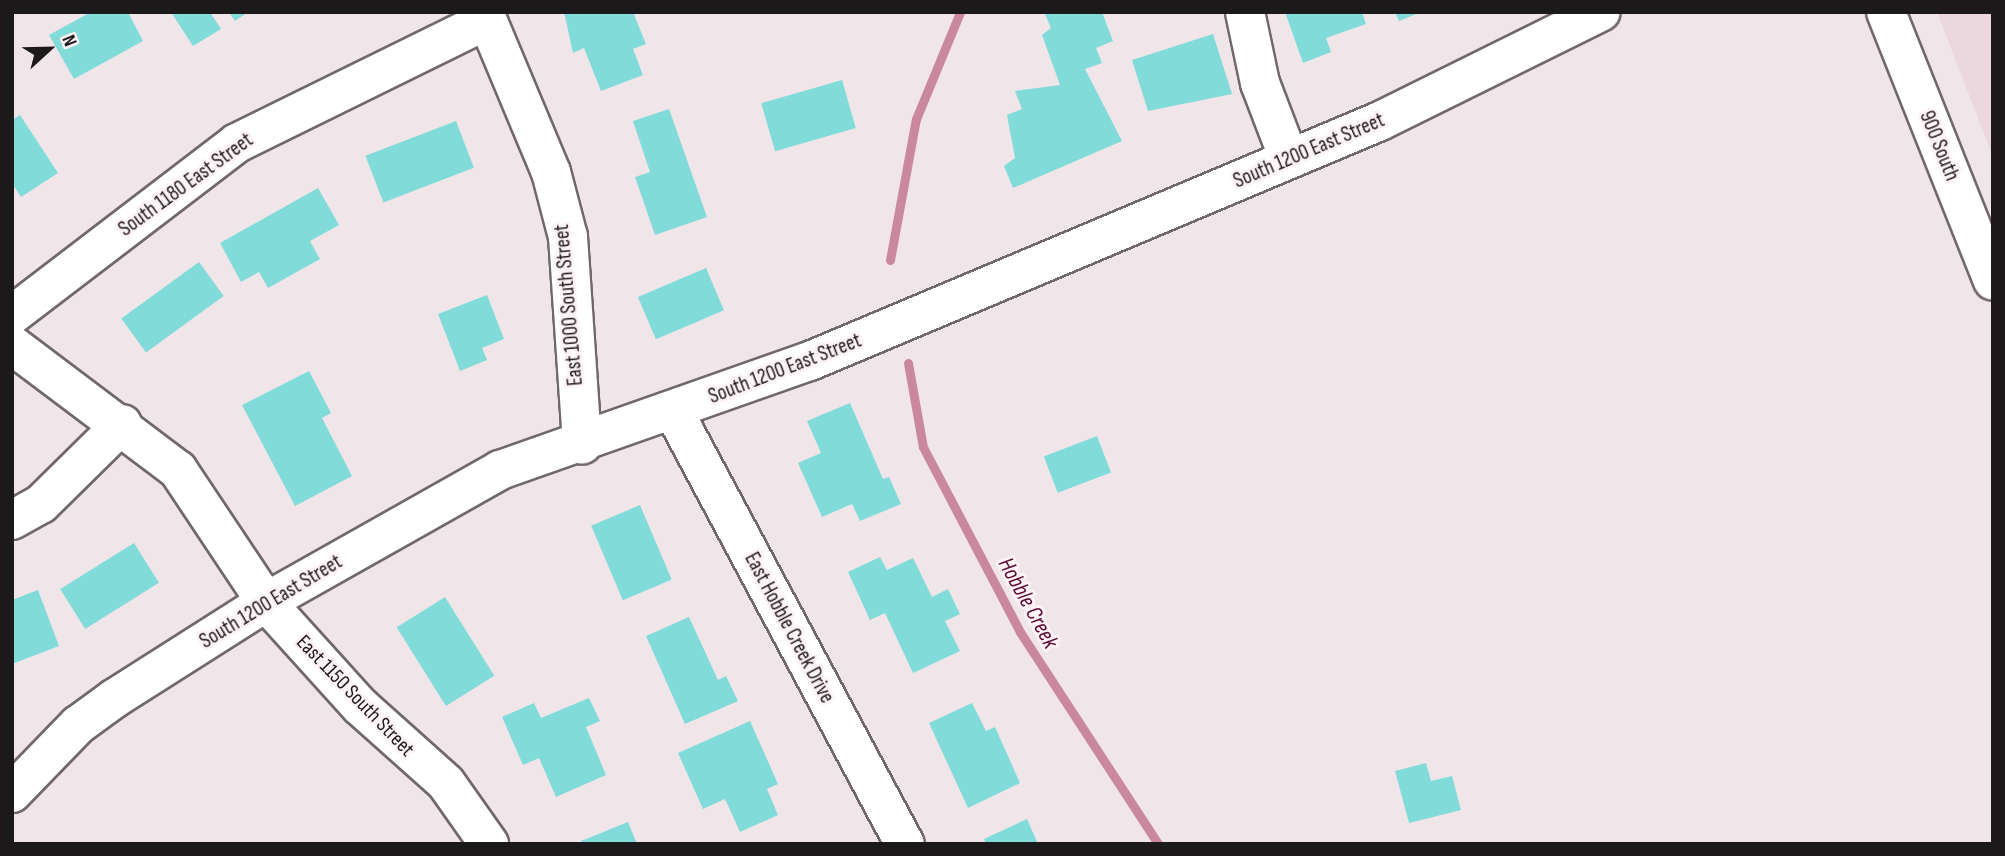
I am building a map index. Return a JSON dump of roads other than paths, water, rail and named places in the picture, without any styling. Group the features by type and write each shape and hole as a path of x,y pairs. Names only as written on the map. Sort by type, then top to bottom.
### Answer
{"street":[{"path":"1245,12 1260,83 1289,159"},
{"name":"South 1200 East Street","path":"12,793 78,725 266,602 500,470 582,445 810,362 1289,159 1601,12"},
{"name":"900 South","path":"1886,12 1990,266"},
{"name":"South 1180 East Street","path":"12,315 237,144 485,16"},
{"name":"East 1000 South Street","path":"485,16 551,172 568,237 582,445"},
{"name":"East 1150 South Street","path":"12,345 122,424 178,470 266,602 360,706 446,783 489,844"},
{"name":"East Hobble Creek Drive","path":"674,412 905,844"},
{"path":"12,520 41,504 122,424"}],"waterway":[{"name":"Hobble Creek","path":"890,260 916,119 960,12"},
{"name":"Hobble Creek","path":"908,363 923,447 1020,632 1158,844"}]}
